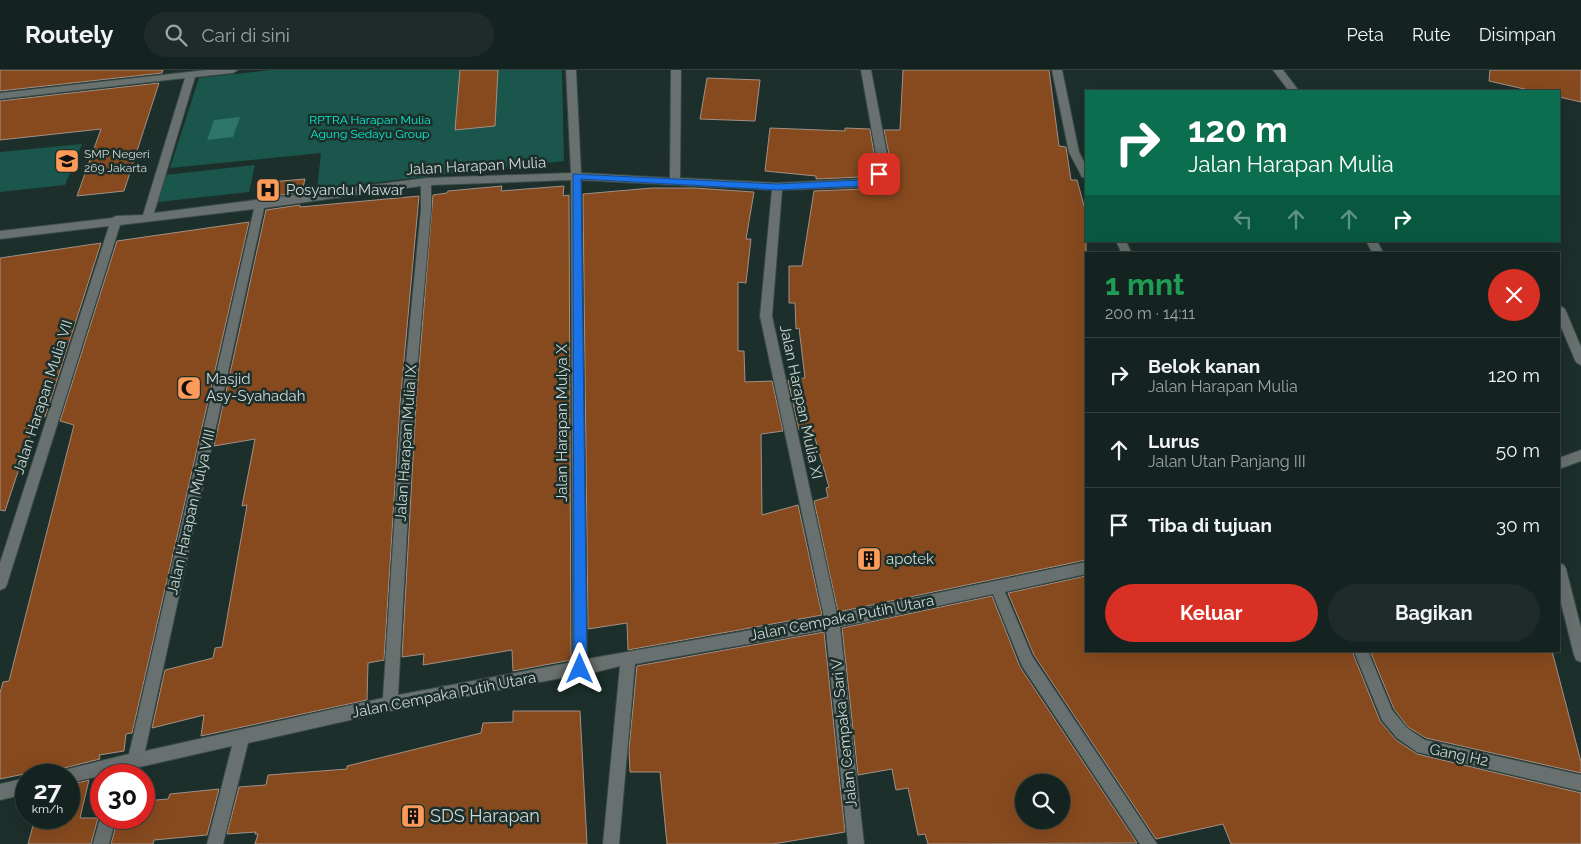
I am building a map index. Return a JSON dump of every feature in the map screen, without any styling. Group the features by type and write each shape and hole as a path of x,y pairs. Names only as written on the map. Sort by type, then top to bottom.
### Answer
{"street":[{"path":"0,96 161,75 191,75 233,70"},
{"name":"Jalan Harapan Mulya X","path":"571,70 576,176 580,669"},
{"path":"675,181 676,70"},
{"name":"Jalan Harapan Mulia","path":"0,234 260,205 426,182 576,176 777,187 862,183 872,180 879,174 882,165 882,154 866,70"},
{"path":"1057,70 1074,152 1085,173"},
{"path":"1278,70 1293,90"},
{"path":"148,217 191,75"},
{"path":"1074,152 1085,153"},
{"name":"Jalan Harapan Mulia IX","path":"390,704 408,404 426,209 426,182"},
{"name":"Jalan Harapan Mulia XI","path":"777,187 766,316 832,622"},
{"name":"Jalan Harapan Mulya VIII","path":"124,764 260,205"},
{"name":"Jalan Harapan Mulia VII","path":"0,584 116,220"},
{"path":"1560,311 1581,360"},
{"path":"1560,464 1581,455"},
{"name":"Jalan Cempaka Putih Utara","path":"132,764 242,736 390,704 580,669 628,658 832,622 1085,568"},
{"path":"1560,573 1581,655"},
{"path":"996,586 1027,661 1148,844"},
{"name":"Jalan Cempaka Sari V","path":"832,622 856,844"},
{"name":"Gang H2","path":"1361,652 1387,715 1402,733 1422,747 1581,783"},
{"path":"611,844 628,658"},
{"path":"215,844 242,736"},
{"path":"0,792 15,789"},
{"path":"101,844 105,829"}],"green space":[{"name":"RPTRA Harapan Mulia Agung Sedayu Group","path":"271,70 562,70 564,161 317,189 321,153 170,168 199,78"},
{"path":"82,144 65,185 0,192 0,152"},
{"path":"255,165 249,192 158,202 165,175"}],"shaded area":[{"path":"240,117 233,137 207,140 214,120"}],"building":[{"path":"0,70 163,70 162,73 0,91"},
{"path":"460,70 498,70 495,126 455,130"},
{"path":"903,70 1049,70 1059,146 1066,147 1071,180 1077,180 1085,209 1085,560 838,612 814,501 828,497 826,488 829,487 812,428 799,430 788,380 805,378 799,328 796,329 795,303 789,303 789,266 802,266 814,191 863,189 877,184 884,176 888,166 889,154 884,130 900,130"},
{"path":"1490,70 1581,70 1581,102 1560,97 1560,90 1529,90 1489,81"},
{"path":"707,78 760,80 755,121 700,119"},
{"path":"159,83 124,191 77,196 101,129 0,140 0,101"},
{"path":"770,128 845,131 845,128 870,129 875,160 872,171 861,177 816,179 816,176 765,171"},
{"path":"305,179 302,192 260,198 258,183"},
{"path":"502,186 501,191 564,186 563,196 569,195 571,660 513,671 512,650 423,665 424,654 402,657 416,404 433,195 447,193 448,191"},
{"path":"652,188 694,188 754,192 746,239 751,239 746,283 738,282 738,351 744,351 745,382 772,381 783,431 761,434 762,515 798,505 822,615 628,650 627,623 588,629 583,194"},
{"path":"419,196 400,404 384,660 368,663 367,700 201,736 204,715 152,728 165,670 213,658 215,648 222,647 247,505 242,506 255,439 214,446 266,210 300,205 300,207"},
{"path":"249,222 132,733 126,734 124,751 99,755 100,759 80,764 15,764 15,776 0,779 0,693 3,682 9,681 74,425 60,421 117,241"},
{"path":"101,243 45,417 37,414 5,511 0,510 0,258"},
{"path":"1085,576 1085,652 1352,652 1380,721 1396,740 1417,754 1581,793 1581,844 1231,844 1223,824 1156,839 1034,655 1008,593"},
{"path":"992,596 1020,667 1137,843 928,844 925,834 918,835 908,788 896,790 892,769 858,775 842,628"},
{"path":"824,632 845,832 773,844 667,844 660,772 630,772 629,749 637,666"},
{"path":"1370,652 1552,652 1581,762 1581,773 1426,738 1408,727 1394,709"},
{"path":"513,711 580,711 587,844 255,844 258,834 255,834 256,832 227,834 239,787 266,785 268,775 347,769 347,766 481,733 483,723 513,722"},
{"path":"89,780 80,818 80,782"},
{"path":"219,789 207,835 154,840 153,844 111,844 115,829 155,829 155,800 168,799 170,794"},
{"path":"80,818 90,818 90,829 95,829 91,844 28,844 32,829 80,829"}],"place":[{"name":"SMP Negeri 269 Jakarta","path":"67,161"},
{"name":"Posyandu Mawar","path":"268,190"},
{"name":"Masjid Asy-Syahadah","path":"189,388"},
{"name":"apotek","path":"869,559"},
{"name":"SDS Harapan","path":"413,816"}],"route":[{"path":"580,669 576,176 777,187 862,183 872,180 879,174"}]}
